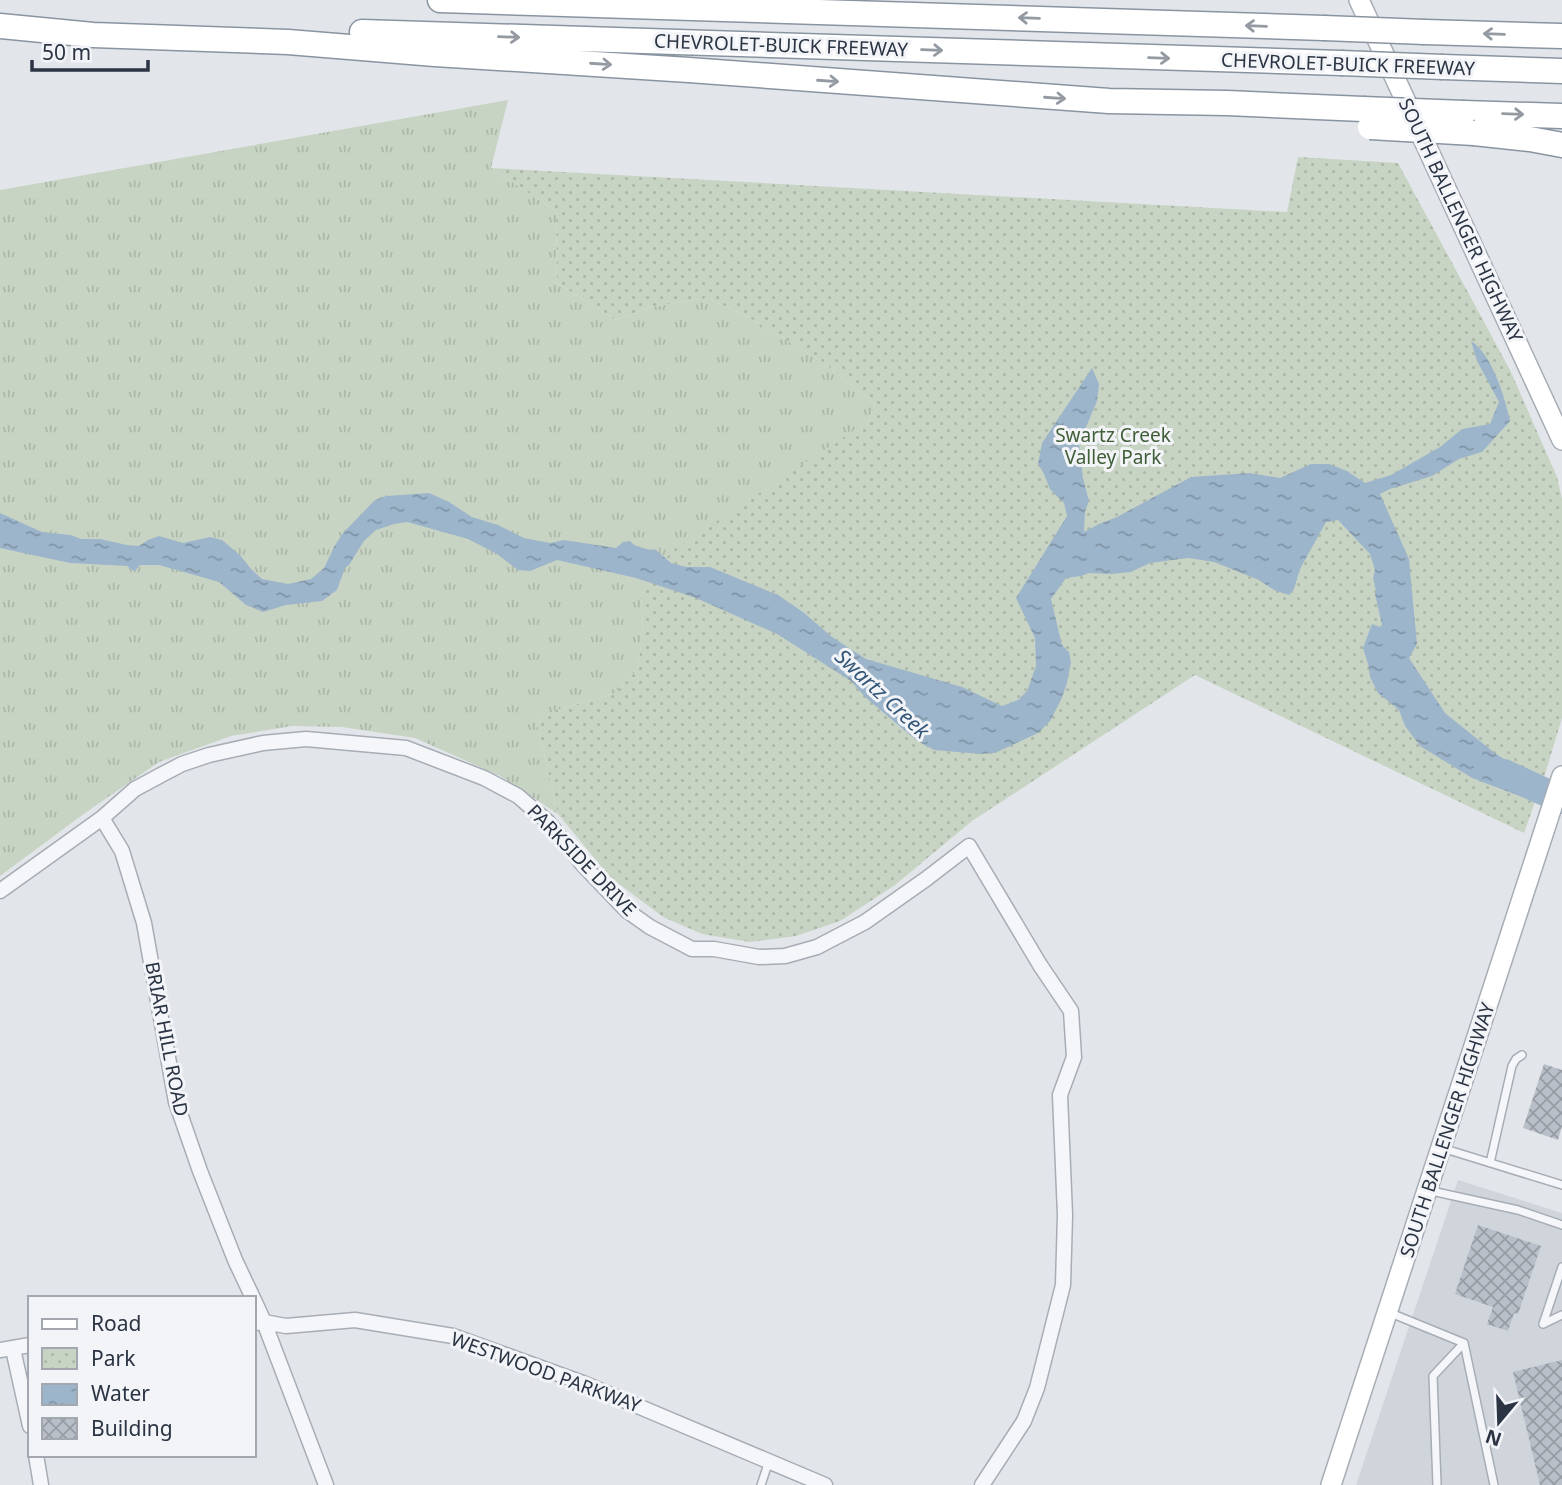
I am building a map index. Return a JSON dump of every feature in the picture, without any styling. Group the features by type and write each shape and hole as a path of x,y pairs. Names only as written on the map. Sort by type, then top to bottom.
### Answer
{"highway":[{"name":"CHEVROLET-BUICK FREEWAY","path":"440,0 1562,36"},
{"name":"CHEVROLET-BUICK FREEWAY","path":"0,26 194,27 1562,71"},
{"path":"0,26 93,35 288,42 689,70 1109,101 1209,114 1469,123 1562,116"},
{"path":"1469,123 1562,145"}],"street":[{"name":"SOUTH BALLENGER HIGHWAY","path":"1359,0 1562,440"},
{"name":"PARKSIDE DRIVE","path":"0,891 102,818 135,789 160,775 209,755 263,743 306,739 406,748 484,778 518,796 548,822 583,865 626,910 650,927 692,949 714,949 758,957 785,956 817,947 865,922 969,846 1040,965 1071,1011 1074,1057 1060,1095 1065,1215 1063,1285 1037,1388 1024,1421 982,1485"},
{"name":"SOUTH BALLENGER HIGHWAY","path":"1331,1485 1562,776"},
{"name":"BRIAR HILL ROAD","path":"102,818 122,851 144,923 176,1102 200,1171 252,1296"},
{"name":"WESTWOOD PARKWAY","path":"259,1322 286,1326 355,1320 453,1336 583,1382 825,1485"},
{"name":"BRIAR HILL ROAD","path":"259,1322 326,1485"},
{"path":"28,1345 6,1349 28,1420"},
{"path":"36,1457 41,1485"}],"lane":[{"path":"1490,1163 1513,1066 1516,1059 1522,1055"},
{"path":"1441,1148 1562,1185"},
{"path":"1427,1190 1518,1210 1562,1225"},
{"path":"1562,1267 1543,1324 1562,1315"},
{"path":"1388,1312 1464,1343"},
{"path":"1437,1485 1433,1376 1464,1343"},
{"path":"1464,1343 1494,1485"},
{"path":"761,1485 769,1461"}],"shaded area":[{"path":"1458,1180 1562,1213 1562,1485 1356,1485"}],"green space":[{"path":"508,100 491,168 556,211 557,283 616,320 651,307 708,298 750,318 823,362 875,404 868,421 641,591 643,633 637,670 614,694 556,710 537,723 558,814 500,776 415,738 342,727 292,726 231,736 159,762 0,876 0,190"},
{"name":"Swartz Creek Valley Park","path":"1298,157 1398,163 1510,370 1557,477 1562,499 1562,718 1524,833 1195,675 972,821 895,885 840,921 796,936 750,942 702,934 663,917 610,877 558,814 537,723 556,710 614,694 637,670 643,633 641,591 672,551 868,421 875,404 823,362 750,318 708,298 651,307 616,320 557,283 556,211 491,168 1287,212"}],"water":[{"path":"1471,341 1491,366 1510,421 1482,452 1459,459 1432,476 1380,494 1409,559 1417,644 1409,658 1445,713 1496,754 1519,768 1544,778 1535,802 1472,778 1420,746 1405,726 1399,710 1378,693 1370,677 1363,648 1372,624 1380,627 1382,625 1375,594 1375,570 1370,554 1338,520 1326,522 1289,595 1214,562 1188,558 1150,563 1131,572 1089,573 1066,578 1051,599 1062,645 1069,652 1071,662 1061,700 1050,721 1038,733 995,753 980,754 934,750 916,740 865,697 851,681 777,634 696,598 636,578 557,560 530,571 518,570 497,554 468,539 407,522 376,530 364,541 345,568 337,590 322,601 286,605 263,612 246,605 219,582 159,565 140,565 135,571 128,566 70,563 0,548 0,513 42,532 127,545 139,546 159,536 183,543 210,537 222,540 262,579 288,584 311,579 324,568 343,533 375,500 386,496 429,493 472,517 498,525 524,538 550,543 564,540 616,548 623,542 630,541 634,545 656,550 671,563 686,567 710,567 778,595 832,637 866,659 962,687 1002,706 1018,700 1027,691 1036,666 1035,638 1016,598 1067,516 1064,503 1050,489 1038,464 1042,443 1092,368 1099,384 1097,401 1079,444 1089,501 1085,512 1084,532 1191,477 1250,473 1280,478 1311,464 1329,464 1347,471 1365,483 1391,475 1440,447 1462,429 1490,424 1499,402 1477,361"}],"building":[{"path":"1544,1064 1562,1070 1562,1126 1558,1140 1523,1128"},
{"path":"1478,1225 1541,1246 1518,1314 1514,1313 1508,1331 1487,1324 1493,1307 1455,1294"},
{"path":"1562,1360 1562,1485 1540,1485 1513,1372"}],"waterway":[{"name":"Swartz Creek","path":"1504,773 1562,800"}]}
